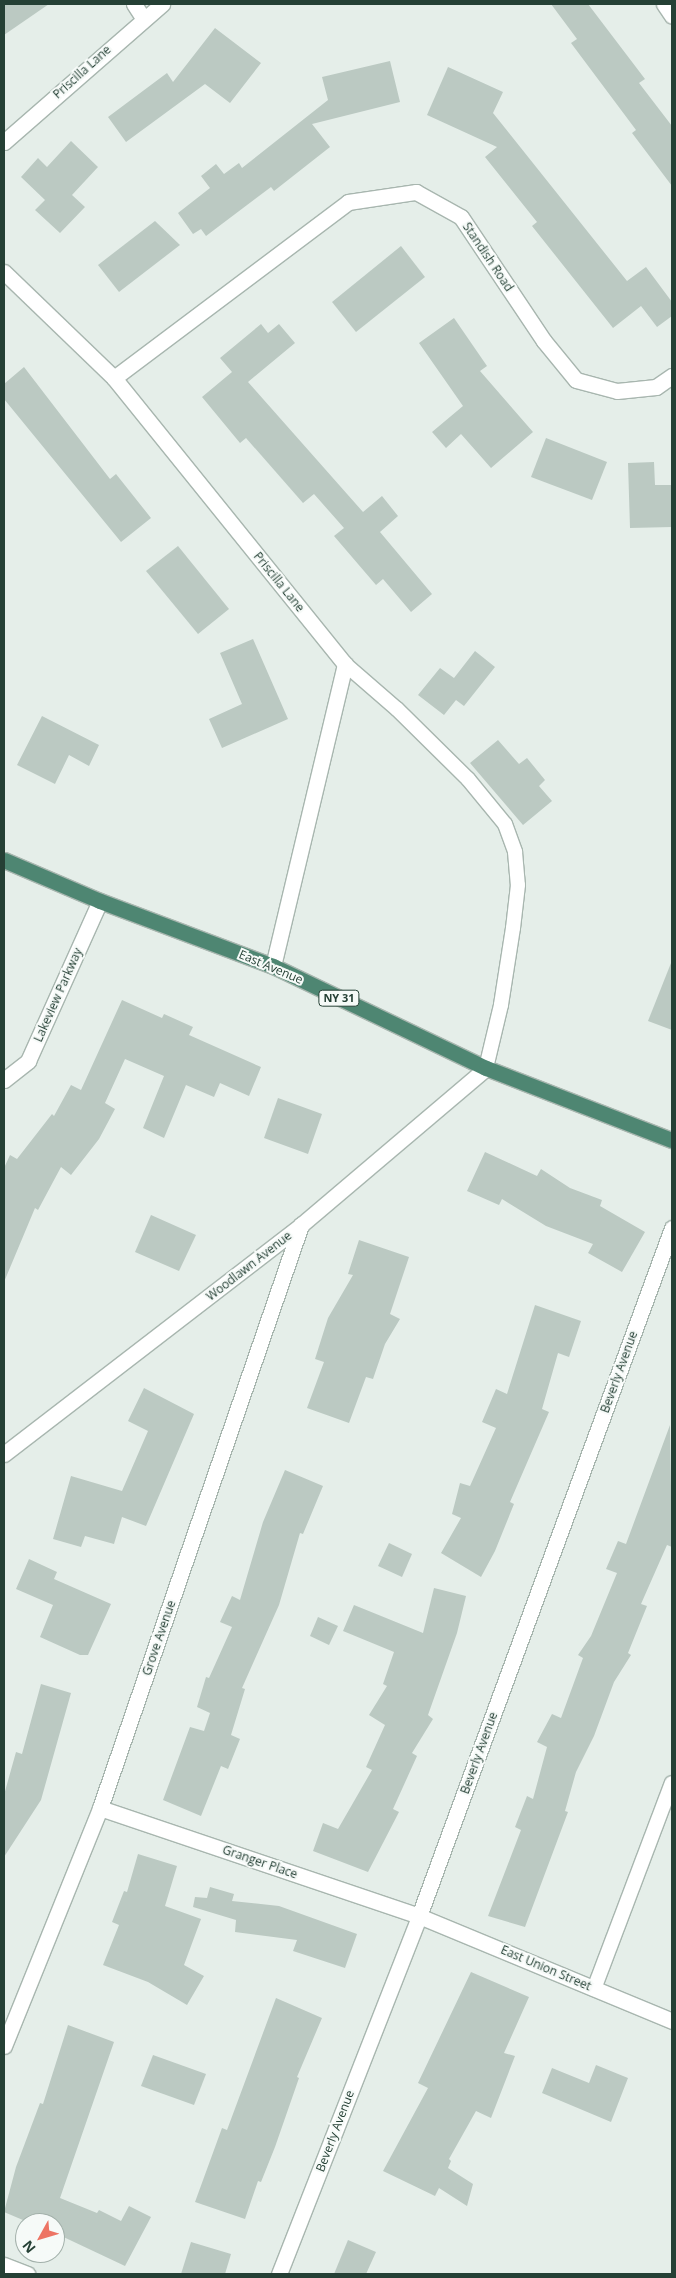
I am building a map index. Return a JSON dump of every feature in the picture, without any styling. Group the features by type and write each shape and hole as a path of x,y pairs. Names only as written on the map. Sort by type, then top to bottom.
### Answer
{"highway":[{"name":"East Avenue","path":"4,860 100,901 274,966 486,1068 672,1140"}],"street":[{"path":"134,4 143,18"},
{"name":"Priscilla Lane","path":"4,142 143,18 162,4"},
{"path":"664,4 672,16"},
{"name":"Standish Road","path":"114,378 348,202 416,192 462,217 544,341 576,380 617,391 656,387 672,376"},
{"name":"Priscilla Lane","path":"4,272 114,378 345,664"},
{"path":"274,966 345,664"},
{"name":"Lakeview Parkway","path":"4,1080 28,1061 100,901"},
{"name":"Woodlawn Avenue","path":"4,1454 301,1225 486,1068"},
{"name":"Grove Avenue","path":"4,2046 100,1808 301,1225"},
{"name":"Beverly Avenue","path":"279,2274 420,1916 672,1228"},
{"name":"Granger Place","path":"100,1808 420,1916"},
{"name":"East Union Street","path":"420,1916 672,2021"},
{"path":"4,2265 27,2274"}],"lane":[{"path":"345,664 397,708 468,779 504,824 515,852 518,885 513,928 501,1005 486,1068"},
{"path":"594,1989 671,1792"}],"building":[{"path":"4,4 49,4 4,35"},
{"path":"551,4 588,4 645,79 639,83 672,126 672,186 632,133 636,130 571,43 577,39"},
{"path":"215,28 261,63 230,103 205,84 126,142 108,117 167,73 173,82"},
{"path":"390,61 400,102 312,124 330,147 274,191 271,187 206,236 201,229 193,234 178,213 210,188 201,176 216,164 224,174 239,163 242,168 328,100 322,77"},
{"path":"448,67 503,92 493,113 627,281 646,267 672,302 672,316 657,327 641,306 613,328 532,226 537,222 485,157 497,147 427,115"},
{"path":"71,141 98,167 72,195 85,207 60,233 35,210 45,200 21,177 38,158 47,167"},
{"path":"155,221 180,245 119,292 98,265"},
{"path":"401,246 425,277 356,332 332,302"},
{"path":"454,318 487,366 480,371 533,432 491,468 461,434 446,448 432,432 463,406 419,343"},
{"path":"261,324 268,333 279,324 295,343 248,382 363,512 382,496 398,516 380,532 432,594 411,612 383,579 376,585 334,536 344,528 314,494 303,503 246,438 240,443 202,397 232,372 220,358"},
{"path":"24,367 110,479 116,474 151,518 121,542 4,399 4,384"},
{"path":"546,438 607,462 592,500 531,477"},
{"path":"654,462 655,485 672,485 672,527 630,528 628,463"},
{"path":"178,546 229,609 198,634 146,571"},
{"path":"253,639 288,719 222,748 209,719 242,704 220,653"},
{"path":"475,651 495,667 464,706 456,700 444,715 418,695 440,668 454,678"},
{"path":"42,716 99,745 89,766 69,755 55,784 17,765"},
{"path":"498,740 519,764 527,758 545,780 539,786 552,801 523,825 470,763"},
{"path":"672,963 672,1030 648,1021"},
{"path":"122,1000 162,1018 164,1014 193,1027 189,1035 261,1067 249,1096 220,1083 214,1097 186,1085 164,1138 143,1128 164,1076 125,1059 105,1103 115,1109 99,1139 71,1175 61,1167 38,1210 35,1208 4,1282 4,1168 10,1155 17,1159 52,1114 54,1116 71,1085 81,1090"},
{"path":"278,1098 322,1114 308,1154 264,1138"},
{"path":"485,1152 537,1176 541,1169 570,1188 602,1200 600,1206 645,1232 622,1272 588,1253 593,1244 546,1226 502,1199 499,1205 467,1191"},
{"path":"151,1215 196,1235 179,1271 135,1252"},
{"path":"359,1240 409,1257 390,1314 400,1319 385,1344 373,1379 366,1377 349,1423 307,1408 324,1362 315,1359 328,1318 353,1275 348,1274"},
{"path":"535,1305 581,1321 569,1357 558,1353 542,1409 549,1412 510,1502 514,1504 495,1551 481,1577 441,1553 461,1518 452,1514 460,1483 470,1486 496,1428 482,1422 496,1389 507,1394"},
{"path":"144,1388 194,1414 146,1526 122,1517 114,1544 85,1536 81,1547 53,1539 71,1476 122,1491 148,1431 128,1421"},
{"path":"670,1425 672,1547 667,1545 641,1604 647,1606 628,1653 631,1655 614,1682 594,1736 576,1772 565,1811 568,1812 525,1927 488,1916 521,1830 515,1827 527,1796 533,1799 547,1747 537,1742 552,1714 561,1718 583,1658 578,1655 591,1636 617,1573 606,1569 618,1541 626,1544"},
{"path":"285,1470 323,1486 303,1534 300,1533 279,1605 242,1688 245,1689 231,1735 240,1739 228,1769 221,1766 201,1816 163,1800 190,1727 204,1731 210,1713 197,1707 206,1677 209,1678 232,1627 220,1622 232,1596 240,1600 263,1522"},
{"path":"389,1543 412,1554 402,1577 378,1566"},
{"path":"29,1559 57,1572 54,1579 111,1604 88,1655 80,1655 40,1637 53,1605 16,1589"},
{"path":"434,1588 466,1596 457,1633 428,1715 433,1719 412,1753 417,1756 393,1809 399,1812 368,1872 313,1851 323,1823 338,1829 372,1770 366,1767 385,1725 369,1715 387,1686 383,1684 394,1652 343,1631 354,1605 423,1633"},
{"path":"318,1617 338,1626 329,1645 310,1636"},
{"path":"41,1684 71,1693 41,1800 4,1857 4,1795 16,1752 22,1754"},
{"path":"138,1854 177,1866 165,1906 201,1919 184,1965 204,1976 187,2005 148,1982 103,1965 119,1925 112,1922 124,1891 127,1892"},
{"path":"210,1887 234,1894 232,1901 279,1906 357,1934 345,1968 293,1951 297,1940 235,1932 236,1920 193,1907 195,1897 207,1898"},
{"path":"471,1972 529,1997 504,2053 515,2056 491,2118 476,2111 449,2159 451,2161 448,2168 473,2184 467,2206 439,2188 435,2196 383,2171 428,2088 418,2083"},
{"path":"276,1998 322,2018 297,2077 299,2078 275,2147 261,2182 258,2181 245,2219 195,2202 222,2128 227,2130"},
{"path":"68,2025 114,2042 60,2198 97,2213 99,2210 121,2221 129,2206 151,2217 125,2266 65,2238 65,2213 15,2213 15,2217 4,2212 16,2167 40,2103 43,2104"},
{"path":"153,2055 206,2074 194,2105 141,2086"},
{"path":"596,2065 628,2078 611,2122 542,2093 552,2068 589,2083"},
{"path":"348,2240 376,2252 366,2274 334,2274"},
{"path":"191,2242 231,2254 225,2274 181,2274"}]}
